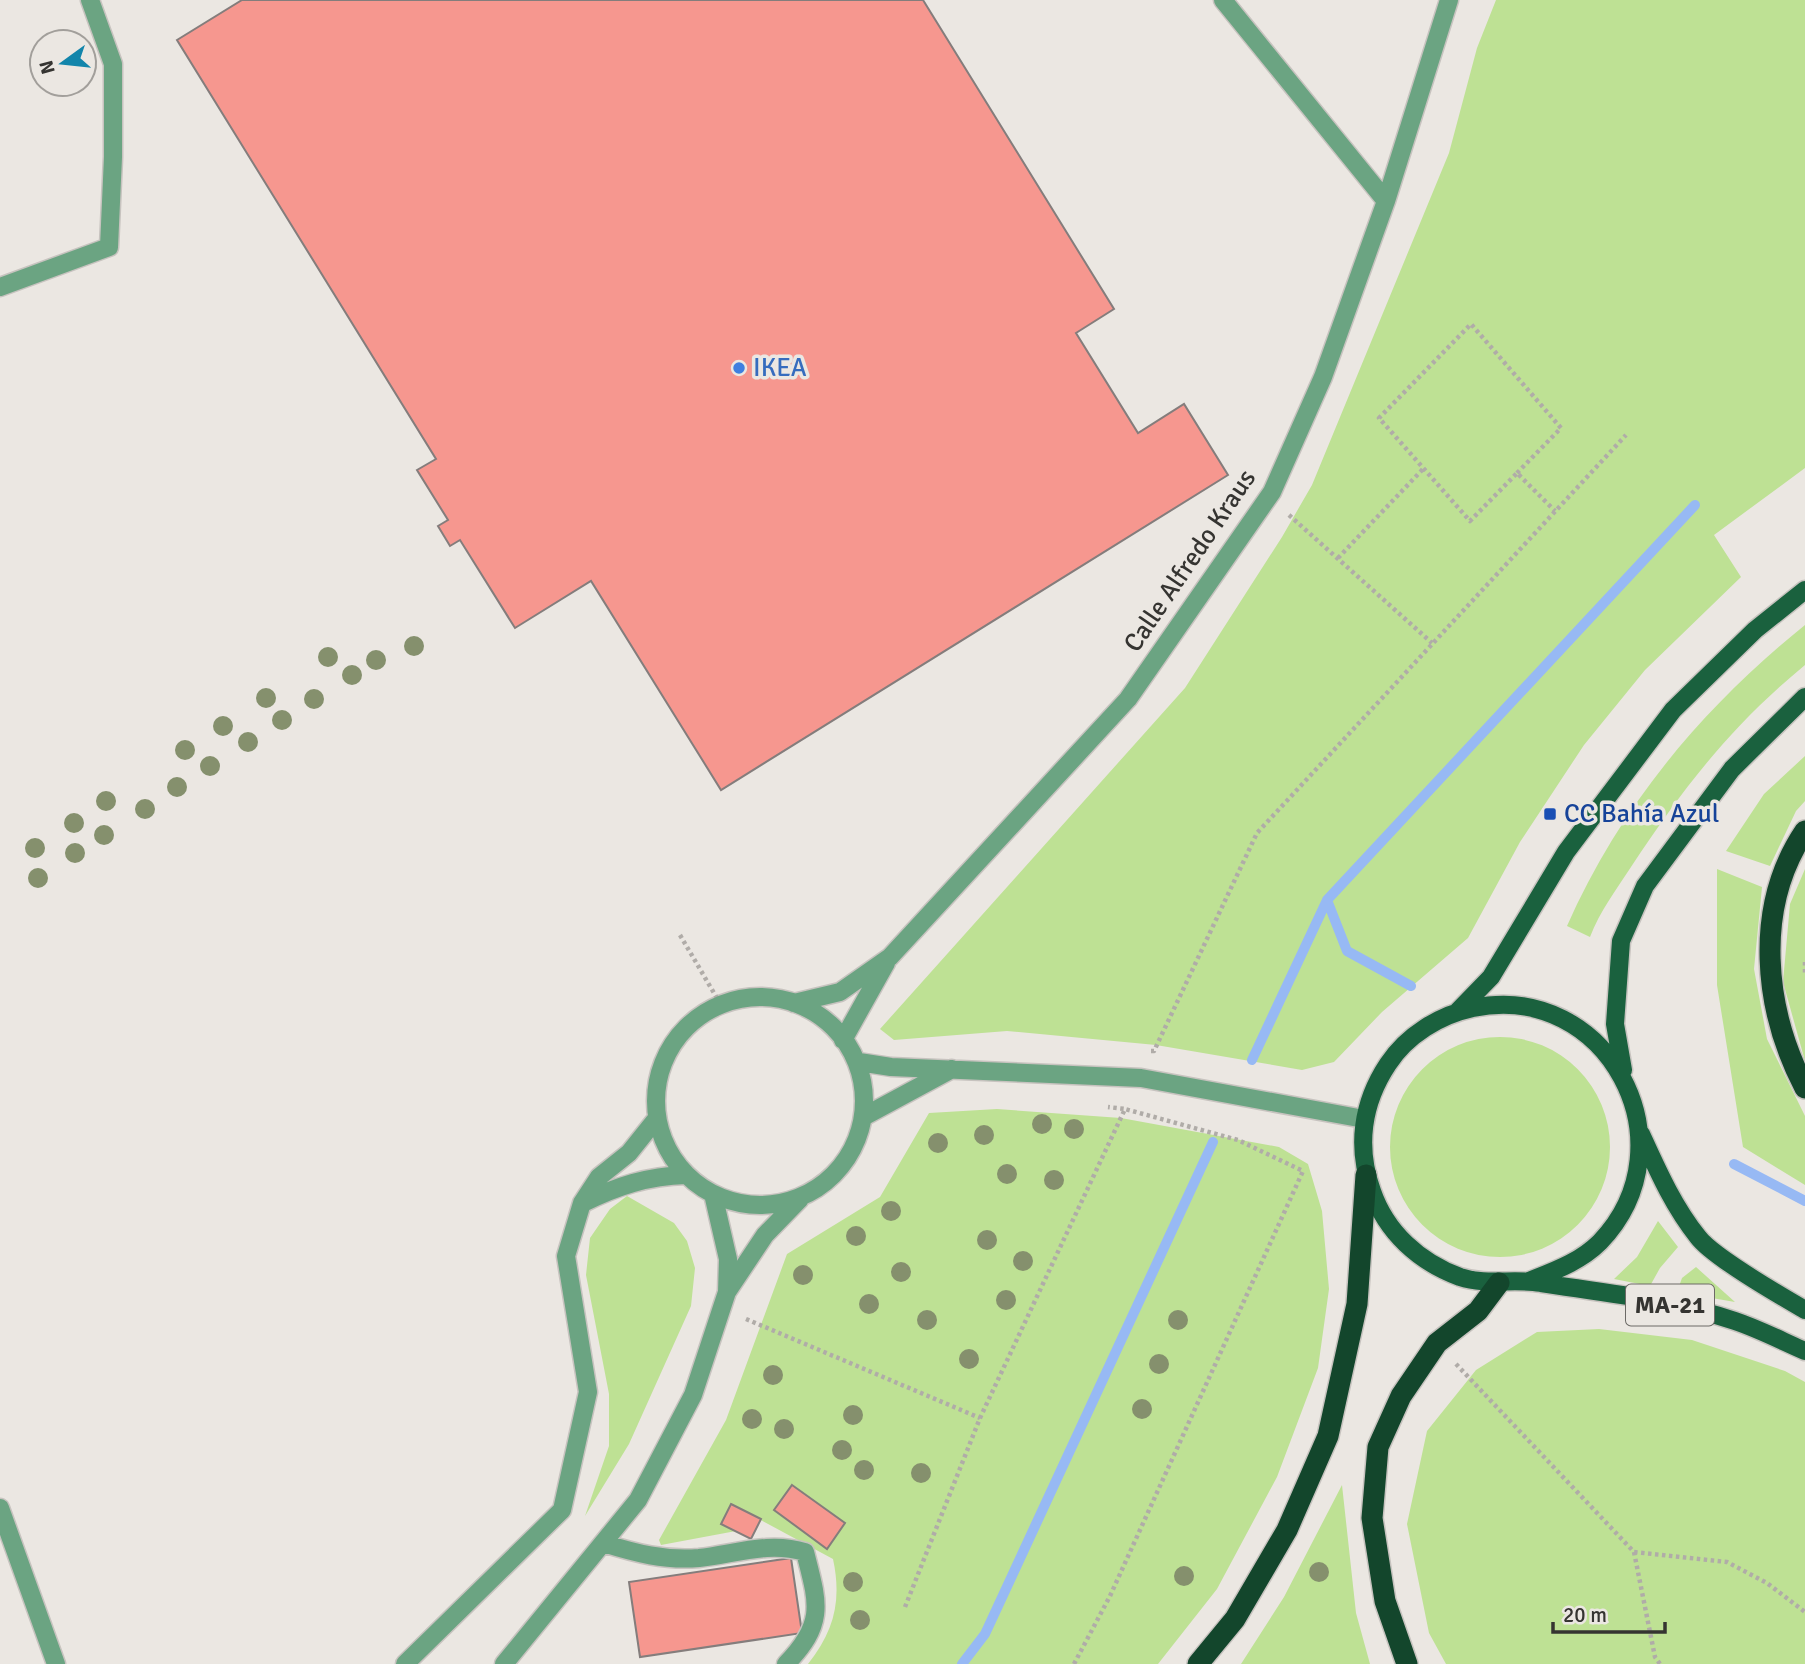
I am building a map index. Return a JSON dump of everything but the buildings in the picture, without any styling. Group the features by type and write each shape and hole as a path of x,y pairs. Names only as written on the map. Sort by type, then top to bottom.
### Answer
{"highway":[{"path":"1805,831 1779,886 1769,941 1773,1003 1790,1059 1805,1088"},
{"path":"1198,1664 1235,1619 1287,1530 1328,1436 1357,1304 1366,1175"},
{"path":"1408,1664 1385,1601 1372,1518 1378,1447 1401,1396 1437,1343 1478,1311 1499,1283"}],"main road":[{"path":"1458,1011 1490,977 1566,852 1673,710 1755,630 1805,590"},
{"path":"1625,1081 1599,1046 1583,1031 1554,1014 1523,1006 1501,1005 1458,1011 1424,1027 1396,1052 1375,1083 1364,1119 1362,1147 1366,1175 1378,1209 1400,1239 1429,1262 1463,1278 1499,1283 1529,1281 1567,1267 1600,1243 1623,1210 1638,1172 1640,1131 1635,1105 1625,1081 1615,1024 1621,941 1645,886 1732,769 1805,697"},
{"name":"MA-21","path":"1640,1131 1667,1189 1699,1240 1776,1294 1805,1310"},
{"name":"MA-21","path":"1529,1281 1655,1301 1735,1321 1805,1351"}],"street":[{"path":"0,287 108,247 113,157 113,64 90,0"},
{"path":"1223,0 1386,201"},
{"name":"Calle Alfredo Kraus","path":"794,1003 840,992 890,957 1128,699 1272,492 1323,377 1386,201 1449,0"},
{"name":"Calle Alfredo Kraus","path":"843,1040 890,957"},
{"path":"504,1664 638,1500 693,1395 725,1300 765,1235 803,1196 834,1175 854,1148 863,1117 866,1086 859,1062 843,1040 827,1023 794,1003 772,997 742,998 721,1005 688,1026 668,1052 657,1084 657,1118 667,1149 686,1175 713,1194 743,1204 776,1205 803,1196"},
{"path":"859,1062 1141,1078 1364,1119"},
{"path":"863,1117 952,1069"},
{"path":"405,1664 562,1510 588,1392 566,1256 582,1203 599,1177 629,1153 657,1118"},
{"path":"582,1203 614,1187 660,1176 686,1175"},
{"path":"713,1194 727,1259 725,1300"},
{"path":"0,1508 57,1664"},
{"path":"603,1543 648,1557 697,1558 782,1545 805,1552 818,1617 803,1647 786,1664"}],"path":[{"path":"1471,324 1561,428 1517,473 1470,521 1378,418 1471,324"},
{"path":"1141,1051 1154,1051 1257,833 1626,435"},
{"path":"1338,558 1423,469"},
{"path":"1517,473 1555,511"},
{"path":"1272,492 1292,518 1432,643"},
{"path":"680,935 721,1005"},
{"path":"1805,962 1805,976"},
{"path":"1074,1664 1110,1596 1303,1171 1238,1140 1125,1109 1098,1106"},
{"path":"905,1606 981,1418 1125,1109"},
{"path":"725,1300 981,1418"},
{"path":"1437,1343 1634,1552 1655,1657 1660,1664"},
{"path":"1634,1552 1727,1562 1767,1583 1805,1612"}],"green space":[{"path":"1496,0 1805,0 1805,468 1714,535 1741,577 1645,670 1584,745 1520,842 1468,938 1382,1012 1334,1062 1302,1070 1156,1045 1007,1031 894,1040 880,1029 1185,688 1282,537 1312,485 1449,153 1477,48"},
{"path":"1805,625 1805,665 1754,711 1689,784 1614,892 1590,937 1567,926 1612,840 1668,761 1732,690"},
{"path":"1805,756 1805,801 1796,811 1770,866 1726,851 1764,794"},
{"path":"1717,869 1762,887 1754,969 1767,1039 1805,1116 1805,1185 1743,1147 1717,985"},
{"path":"1805,869 1805,1061 1783,982 1790,904"},
{"path":"1500,1037 1521,1039 1552,1050 1578,1069 1597,1095 1608,1126 1608,1168 1597,1199 1578,1225 1552,1244 1521,1255 1500,1257 1479,1255 1448,1244 1422,1225 1403,1199 1392,1168 1390,1147 1392,1126 1403,1095 1422,1069 1448,1050 1479,1039"},
{"path":"997,1109 1121,1118 1279,1147 1308,1164 1322,1211 1329,1289 1318,1368 1277,1477 1217,1589 1158,1664 808,1664 824,1640 834,1615 837,1588 833,1559 731,1504 721,1523 736,1531 661,1545 659,1540 726,1420 787,1254 880,1197 929,1113"},
{"path":"627,1196 674,1223 687,1241 695,1268 691,1306 629,1444 585,1516 609,1446 609,1394 586,1275 590,1238 610,1209"},
{"path":"1658,1221 1678,1247 1660,1268 1650,1286 1614,1279 1637,1257"},
{"path":"1696,1267 1735,1302 1677,1292 1682,1278"},
{"path":"1599,1329 1692,1340 1785,1371 1805,1382 1805,1664 1446,1664 1429,1633 1407,1524 1427,1431 1476,1370 1537,1332"},
{"path":"1342,1485 1356,1613 1370,1664 1241,1664 1284,1597"}],"waterway":[{"path":"1252,1060 1327,900 1695,505"},
{"path":"1327,900 1347,951 1411,986"},
{"path":"962,1664 985,1634 1213,1142"},
{"path":"1734,1164 1805,1201"}],"place":[{"name":"IKEA","path":"739,368"},
{"name":"CC Bahía Azul","path":"1550,814"}]}
